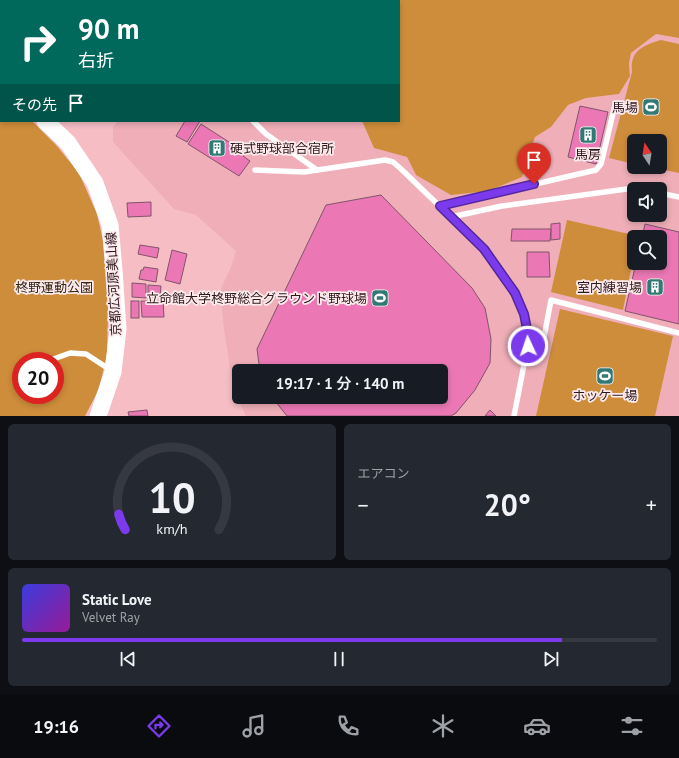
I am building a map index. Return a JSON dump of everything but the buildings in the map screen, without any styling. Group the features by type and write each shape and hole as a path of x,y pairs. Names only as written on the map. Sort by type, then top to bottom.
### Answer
{"main road":[{"name":"京都広河原美山線","path":"46,122 68,143 95,183 110,225 118,329 114,372 98,416"}],"lane":[{"path":"440,206 596,170 601,164 615,105"},
{"path":"254,122 266,134 317,170"},
{"path":"255,170 304,172 385,160 393,162 440,206 484,249 515,293 524,314 529,339 514,416"},
{"path":"451,217 502,206 627,189"},
{"path":"667,194 679,197"},
{"path":"528,346 542,348 551,300 679,333"},
{"path":"64,356 70,354 86,354 114,372"}],"shaded area":[{"path":"656,34 679,38 679,416 246,416 241,404 448,404 448,364 232,364 232,381 220,291 231,267 236,251 196,215 174,209 113,142 113,127 117,122 362,122 374,148 407,157 416,175 527,164 535,137 551,127 568,105 586,98 619,94 630,76 629,64 631,53"}],"green space":[{"path":"400,0 679,0 679,38 656,34 631,53 629,64 630,76 619,94 586,98 568,105 551,127 535,137 522,177 488,191 451,195 416,175 407,157 374,148 362,122 400,122"},
{"name":"馬場","path":"661,40 679,44 679,173 667,171 667,134 627,134 627,162 609,158 632,72 632,62 640,49"},
{"name":"柊野運動公園","path":"0,122 33,122 56,145 79,173 97,214 106,254 108,312 107,354 99,389 85,416 0,416"},
{"path":"567,220 627,234 627,270 631,270 623,310 551,292"},
{"name":"ホッケー場","path":"560,309 673,336 655,416 536,416"}],"place":[{"name":"馬場","path":"651,107"},
{"name":"馬房","path":"588,135"},
{"name":"硬式野球部合宿所","path":"217,148"},
{"name":"室内練習場","path":"655,287"},
{"name":"立命館大学柊野総合グラウンド野球場","path":"380,298"},
{"name":"ホッケー場","path":"605,376"}],"route":[{"path":"528,346 529,339 524,314 515,293 498,271 484,249 440,206 534,184"}]}
